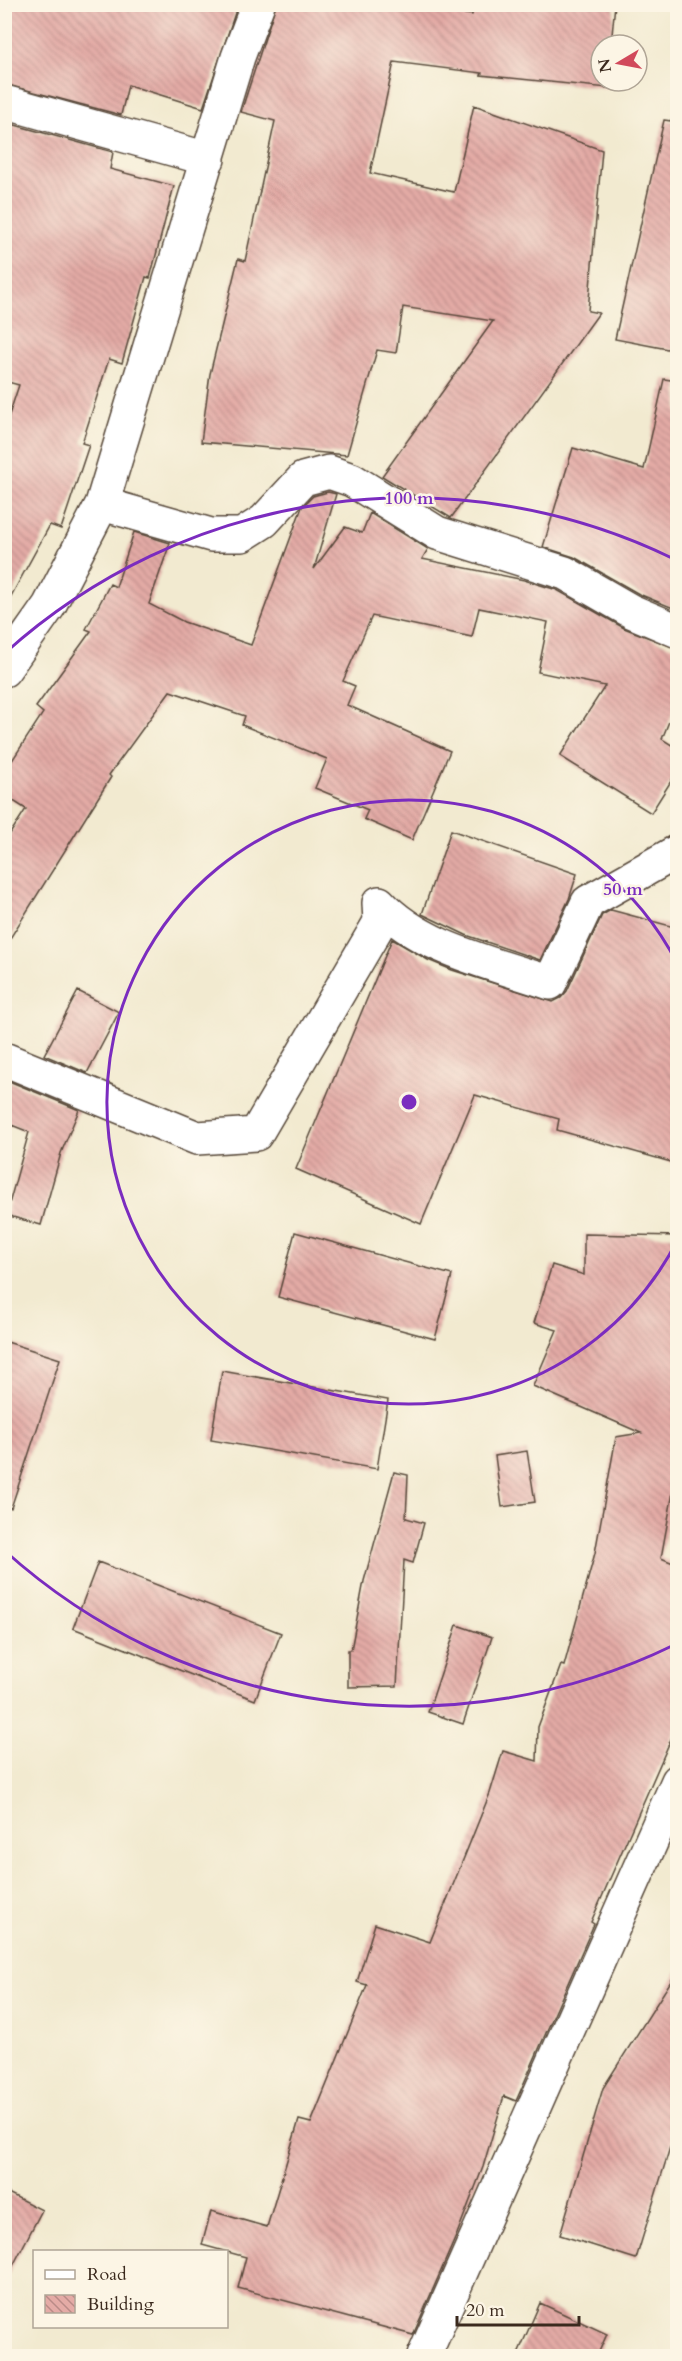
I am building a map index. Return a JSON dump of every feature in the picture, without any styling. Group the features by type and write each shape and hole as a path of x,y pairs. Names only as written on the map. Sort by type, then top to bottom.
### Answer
{"street":[{"path":"4,670 49,606 102,504 238,57 258,4"},
{"path":"4,102 208,159"},
{"path":"102,504 211,535 242,535 264,520 303,479 329,472 352,480 437,533 565,573 631,611 678,631"},
{"path":"4,1059 196,1138 256,1134 380,922 379,903 391,916 446,948 550,983 588,902 678,851"},
{"path":"424,2356 677,1783"}],"building":[{"path":"4,4 238,4 203,108 128,85 121,115 4,84"},
{"path":"276,4 395,4 472,15 474,4 615,4 612,33 589,33 589,86 481,75 482,73 394,62 370,173 454,192 474,105 602,150 588,311 599,313 451,518 382,476 493,321 403,307 396,353 377,350 347,455 201,442 210,374 238,259 245,261 275,121 241,112"},
{"path":"664,120 678,122 678,351 615,339"},
{"path":"4,122 113,152 110,169 174,186 150,278 146,277 122,363 109,359 82,443 89,445 61,529 50,525 4,609 4,430 19,385 4,381"},
{"path":"664,379 678,381 678,610 639,594 574,557 543,547 573,448 644,469"},
{"path":"328,492 336,494 314,569 345,527 362,533 370,513 428,549 422,559 524,580 557,590 624,628 678,649 678,699 662,739 678,749 678,770 651,813 560,756 605,686 538,672 548,622 479,608 472,637 372,616 343,681 355,686 347,705 450,751 412,840 364,819 368,810 315,788 327,759 242,725 245,716 170,691 109,775 111,777 4,948 4,843 26,809 4,795 4,773 43,713 36,707 91,631 86,629 110,584 116,587 134,532 170,543 149,604 184,622 251,645 302,507 313,496"},
{"path":"451,830 577,874 569,899 540,960 466,935 422,914"},
{"path":"611,910 678,928 678,1164 557,1130 559,1119 475,1095 421,1224 296,1169 392,939 428,960 452,970 553,1002 567,991 602,915"},
{"path":"78,991 119,1012 87,1073 44,1055"},
{"path":"4,1079 79,1110 61,1153 41,1225 6,1215 29,1132 4,1122"},
{"path":"295,1232 452,1275 435,1339 278,1297"},
{"path":"584,1234 678,1236 678,1465 661,1558 678,1565 678,1723 591,1922 594,1924 516,2101 504,2096 483,2167 413,2335 238,2288 246,2257 228,2252 228,2250 202,2245 211,2211 267,2227 299,2120 311,2123 367,1985 357,1982 375,1924 430,1942 490,1793 503,1751 537,1761 538,1727 561,1665 564,1666 595,1553 616,1437 641,1433 533,1386 557,1330 534,1323 552,1265 584,1275"},
{"path":"4,1341 60,1359 11,1508 4,1507"},
{"path":"222,1371 388,1400 377,1469 211,1440"},
{"path":"527,1451 535,1502 502,1507 495,1456"},
{"path":"394,1472 408,1475 406,1518 424,1523 413,1563 404,1560 397,1686 348,1687 348,1650 351,1650 364,1581"},
{"path":"98,1562 281,1633 255,1700 73,1628"},
{"path":"457,1625 492,1637 463,1724 428,1712"},
{"path":"678,1970 678,2121 636,2259 560,2235 603,2088"},
{"path":"4,2191 42,2210 4,2283"},
{"path":"540,2303 607,2334 597,2356 517,2356"}]}
